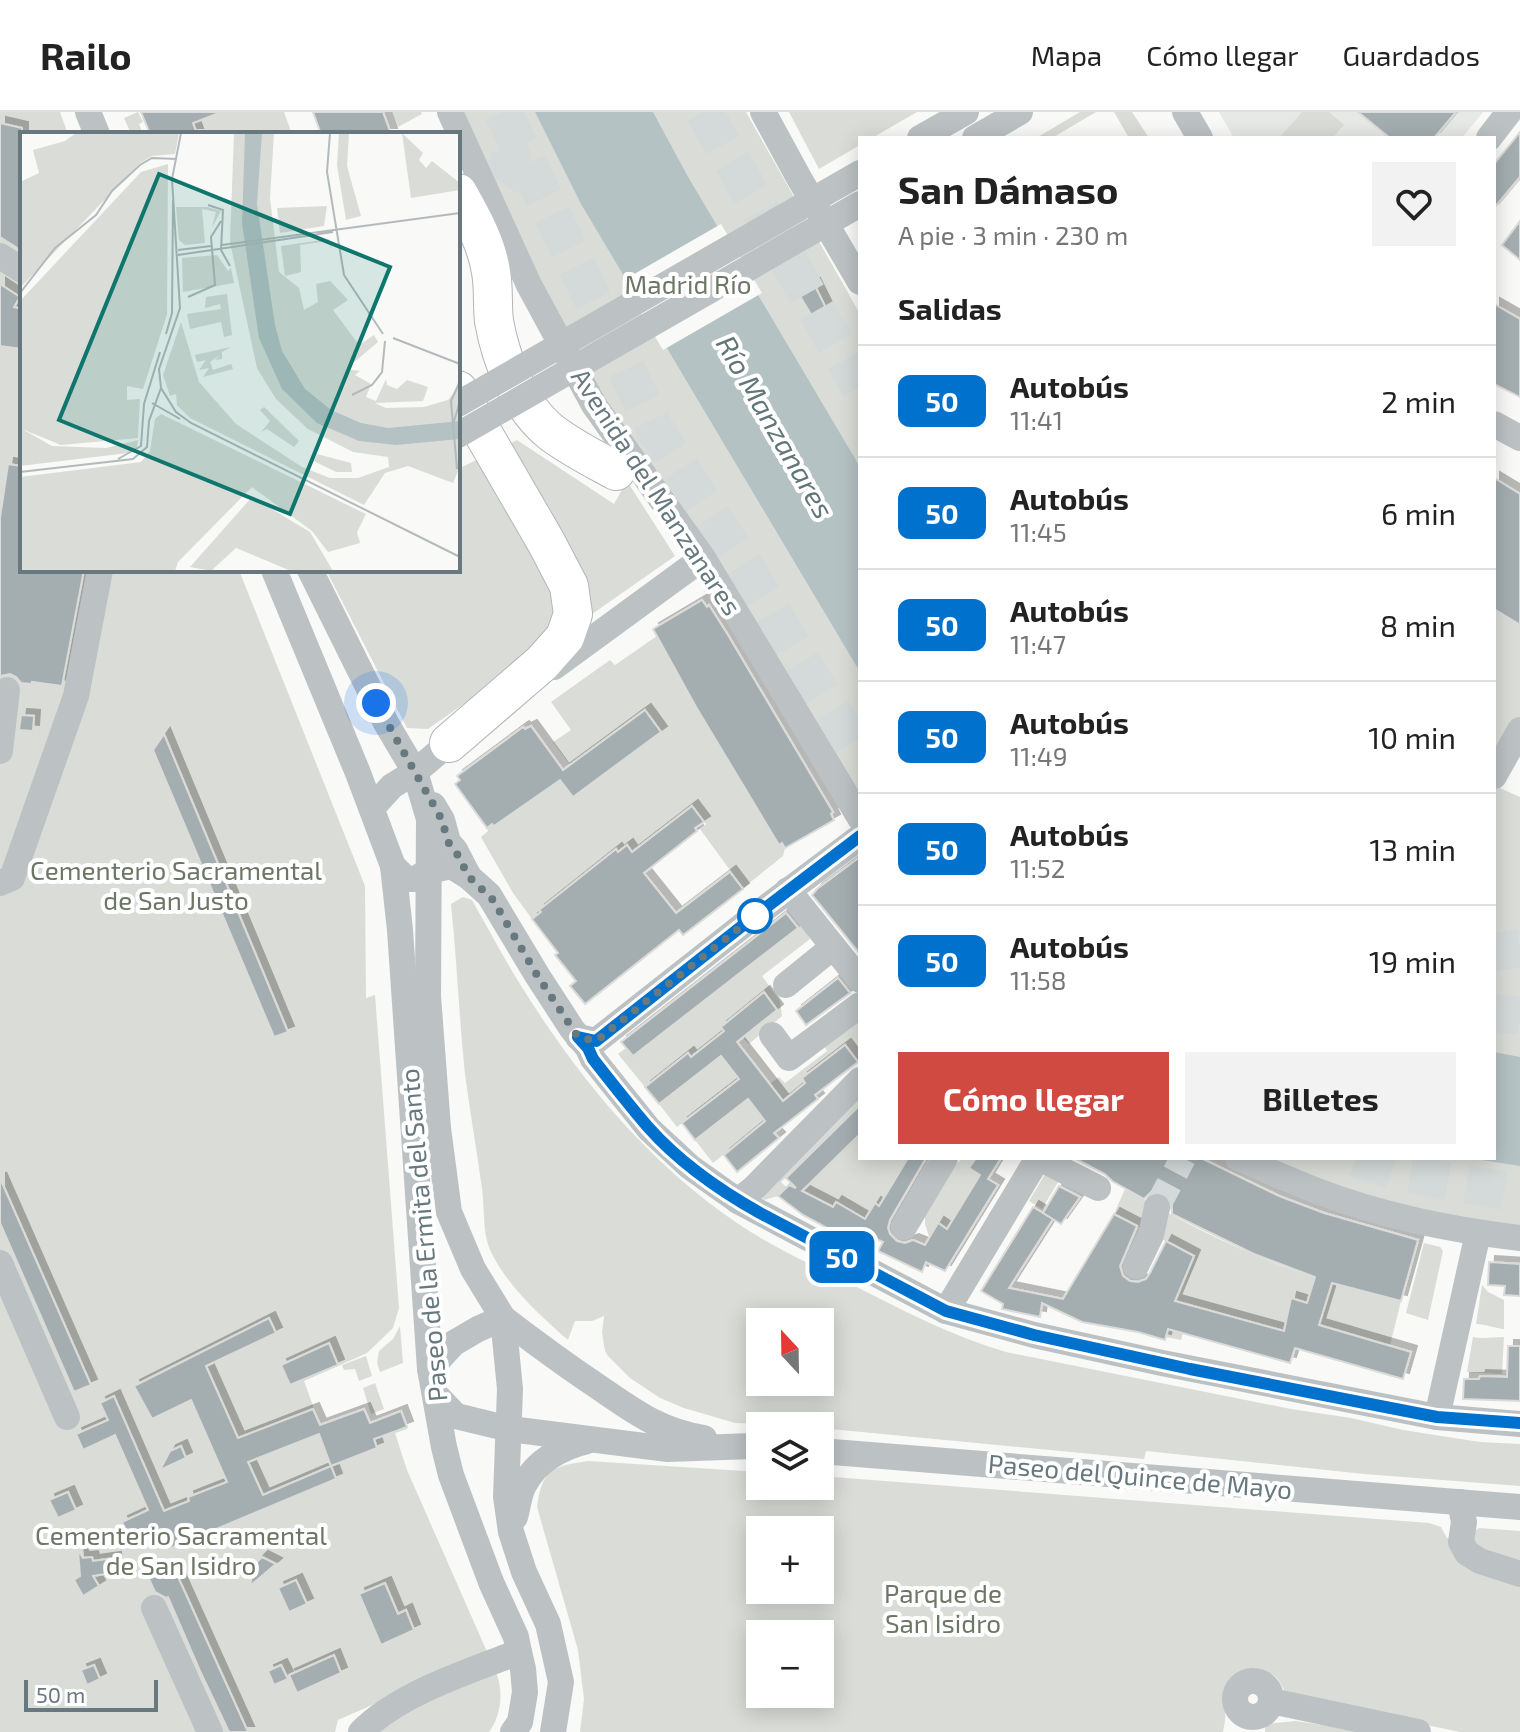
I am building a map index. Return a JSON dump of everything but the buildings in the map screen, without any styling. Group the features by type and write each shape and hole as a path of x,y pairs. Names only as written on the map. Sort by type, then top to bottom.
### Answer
{"highway":[{"path":"460,197 482,241 492,272 494,320 504,361 523,400 550,432 616,471"},
{"path":"449,743 542,663 565,637 573,614 569,586 460,393"}],"street":[{"path":"763,112 858,279"},
{"path":"924,136 966,112"},
{"path":"978,136 1020,112"},
{"path":"1185,112 1199,136"},
{"path":"1491,136 1509,112"},
{"name":"Avenida del Manzanares","path":"460,151 594,405 703,558 858,815"},
{"path":"460,403 858,174"},
{"path":"460,434 858,205"},
{"path":"0,256 20,269"},
{"path":"1496,425 1520,438"},
{"path":"372,808 392,786 703,558"},
{"path":"0,883 12,878 76,696 100,572"},
{"name":"Paseo de la Ermita del Santo","path":"275,572 393,866 432,1382 451,1475 491,1582 516,1637 525,1692 520,1722 513,1732"},
{"name":"Paseo de la Ermita del Santo","path":"311,572 386,723 415,772 429,819 428,996 438,1128 449,1212 473,1269 503,1318 510,1389 506,1497 511,1532 524,1572 548,1624 561,1682 553,1732"},
{"path":"0,751 7,690"},
{"path":"1496,772 1520,730"},
{"path":"415,772 442,820 448,842 469,877"},
{"path":"589,1046 858,838"},
{"path":"393,866 406,879 415,879 429,871 451,866 469,877 493,900 537,975 649,1129 690,1167 738,1201 946,1311 1034,1335 1162,1363 1437,1417 1520,1424"},
{"path":"788,890 858,978"},
{"path":"786,985 833,947"},
{"path":"772,1035 789,1058 858,1006"},
{"path":"738,1201 858,1082"},
{"path":"904,1227 944,1160"},
{"path":"946,1311 1037,1160"},
{"path":"1042,1160 1098,1188"},
{"path":"1243,1160 1319,1192 1385,1213 1478,1233 1520,1238"},
{"path":"1136,1266 1151,1235 1157,1207"},
{"path":"1437,1417 1478,1233"},
{"path":"0,1263 67,1417"},
{"path":"746,1444 682,1435 645,1419 503,1318 454,1343 432,1382 456,1416 510,1429 668,1449 746,1446"},
{"path":"511,1532 523,1486 542,1461 572,1444 592,1440"},
{"name":"Paseo del Quince de Mayo","path":"834,1452 1520,1507"},
{"path":"1460,1502 1464,1522 1461,1542 1467,1553 1480,1561 1520,1574"},
{"path":"154,1608 210,1732"},
{"path":"361,1732 376,1717 422,1692 519,1652"},
{"path":"1237,1722 1238,1690 1253,1681 1264,1685 1271,1701 1418,1732"}],"shaded area":[{"path":"1219,112 1483,112 1464,136 1233,136"}],"green space":[{"name":"Cementerio Sacramental de San Isidro","path":"0,112 60,112 67,132 20,132 20,572 240,572 365,886 366,998 375,995 399,1308 393,1328 367,1353 304,1381 320,1425 374,1439 407,1427 395,1433 407,1470 488,1654 338,1720 335,1732 0,1732"},
{"path":"138,112 143,122 139,124 142,132 130,132 124,118"},
{"path":"194,112 284,112 291,132 196,132 193,123 198,121"},
{"path":"392,112 421,112 422,114 398,127"},
{"name":"Madrid Río","path":"459,112 746,112 858,310 858,806 602,406"},
{"path":"789,112 917,112 875,136 858,136 858,146 819,169"},
{"path":"1080,112 1096,112 1055,136 1039,136"},
{"path":"1114,112 1132,112 1148,136 1128,136"},
{"path":"1302,112 1329,112 1344,125 1334,136 1281,136"},
{"path":"517,440 614,504 627,481 675,556 428,729 407,728 327,572 460,572 460,468"},
{"path":"1496,610 1520,625 1520,750 1500,788 1520,797 1520,1232 1424,1216 1259,1160 1496,1160"},
{"path":"657,636 778,844 782,843 785,848 783,856 743,888 700,829 706,824 691,806 632,852 627,845 618,852 615,850 540,909 541,912 532,919 513,893 481,837 492,824 494,826 560,780 573,797 661,732 645,710 570,765 553,742 571,730 551,702 610,660 615,665"},
{"path":"463,897 472,900 543,1020 623,1122 653,1154 718,1210 778,1248 927,1322 1006,1352 1403,1430 1480,1442 1520,1444 1520,1486 1364,1474 1146,1451 1144,1459 834,1429 834,1412 746,1412 746,1423 735,1423 684,1408 660,1398 630,1378 608,1356 602,1333 604,1316 592,1321 575,1321 568,1340 536,1311 499,1266 485,1231 465,1074 451,904"},
{"path":"803,924 810,939 762,976 780,1001 782,1016 749,1044 742,1037 777,1010 764,993 721,1027 734,1044 720,1055 754,1097 779,1077 785,1083 827,1051 823,1043 858,1022 858,1062 844,1046 802,1078 805,1083 762,1117 765,1121 713,1163 695,1140 738,1107 725,1090 677,1127 659,1104 687,1054 645,1087 618,1054 626,1048 633,1056"},
{"path":"858,1088 858,1107 781,1182 787,1188 778,1196 764,1200 759,1194"},
{"path":"858,1136 858,1160 907,1160 868,1223 802,1191"},
{"path":"961,1160 975,1160 970,1168 980,1175 947,1229 938,1224 931,1243 925,1217"},
{"path":"1048,1169 1061,1177 1042,1209 1029,1201"},
{"path":"1125,1189 1195,1227 1267,1260 1327,1281 1401,1301 1390,1345 1303,1321 1298,1336 1190,1306 1181,1340 1166,1337 1176,1298 1194,1256 1114,1214"},
{"path":"1424,1243 1440,1247 1443,1251 1428,1320 1406,1313"},
{"path":"1482,1285 1488,1292 1504,1300 1504,1329 1476,1324"},
{"path":"400,1326 403,1363 380,1372 377,1363 379,1351 393,1339"},
{"path":"1473,1337 1504,1337 1502,1374 1467,1372"},
{"path":"366,1356 372,1376 359,1381 355,1369 344,1370 342,1365"},
{"path":"375,1383 384,1409 371,1414 363,1388"},
{"name":"Parque de San Isidro","path":"588,1461 746,1471 746,1500 834,1500 834,1477 1429,1523 1441,1527 1447,1538 1473,1539 1474,1531 1479,1528 1520,1531 1520,1732 1460,1732 1287,1696 1273,1675 1252,1670 1233,1677 1225,1689 1223,1732 580,1732 584,1699 578,1650 537,1507 542,1485 557,1468"},
{"path":"493,1666 499,1682 500,1699 494,1725 489,1732 371,1732"},
{"path":"1296,1721 1370,1732 1265,1732 1266,1724"}],"water":[{"name":"Río Manzanares","path":"535,112 653,112 858,464 858,669 581,204"},
{"path":"1496,1052 1520,1057 1520,1166 1482,1160 1496,1160"}],"pier":[{"path":"721,224 762,293 663,350 622,281"}],"tunnel":[{"path":"503,112 655,429 749,573 858,752"},
{"path":"704,112 858,383"},
{"path":"469,229 505,179 511,155 500,129"},
{"path":"1496,952 1520,948"},
{"path":"1496,1013 1520,1016"},
{"path":"1157,1207 1182,1160"},
{"path":"1362,1160 1393,1171 1520,1194"}],"bus line":[{"name":"50","path":"858,837 596,1041 578,1037 649,1129 690,1167 738,1201 946,1311 1034,1335 1190,1369 1437,1417 1520,1423"}],"route":[{"path":"376,703 442,820 448,842 469,877 493,900 578,1037 596,1041 755,916"}],"park label":[{"name":"Cementerio Sacramental de San Justo","path":"176,886"}]}
